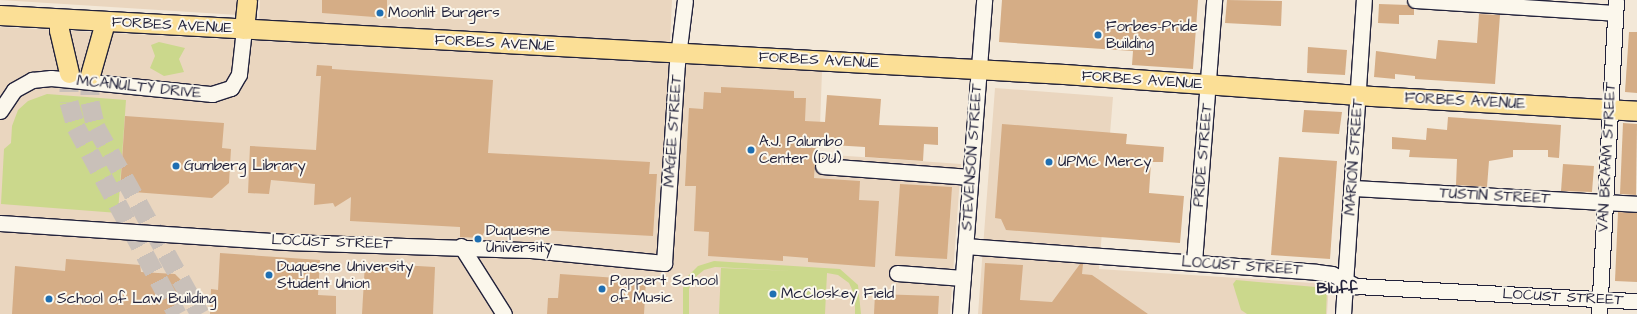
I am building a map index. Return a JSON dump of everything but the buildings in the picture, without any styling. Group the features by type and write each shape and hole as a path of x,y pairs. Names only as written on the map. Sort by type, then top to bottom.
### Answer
{"main road":[{"path":"244,29 247,0"},
{"name":"FORBES AVENUE","path":"0,15 105,22 978,69 1209,85 1637,111"},
{"path":"59,19 59,30 69,73"},
{"path":"90,75 105,22"}],"street":[{"name":"MAGEE STREET","path":"664,263 680,53 686,0"},
{"name":"STEVENSON STREET","path":"960,314 984,0"},
{"name":"PRIDE STREET","path":"1194,262 1209,85 1214,0"},
{"name":"MARION STREET","path":"1343,314 1364,0"},
{"path":"1415,0 1615,6"},
{"name":"VAN BRAAM STREET","path":"1599,314 1615,6"},
{"name":"MCANULTY DRIVE","path":"0,111 14,90 32,80 51,78 212,94 231,88 239,74 244,29"},
{"path":"823,166 970,177"},
{"name":"TUSTIN STREET","path":"1352,188 1637,204"},
{"name":"LOCUST STREET","path":"0,223 286,242 461,246 664,263"},
{"path":"461,246 504,314"},
{"name":"LOCUST STREET","path":"965,246 1316,272 1346,280 1356,286 1637,301"},
{"path":"897,273 963,278"}],"shaded area":[{"path":"0,0 239,0 238,15"},
{"path":"260,0 672,0 670,43 259,23"},
{"name":"Duquesne University","path":"0,27 822,71 819,154 961,164 950,314 0,314"},
{"name":"UPMC Mercy","path":"995,88 1113,97 1099,269 1329,284 1327,314 978,314"}],"green space":[{"path":"159,42 185,48 179,59 184,72 164,76 150,68 155,56 151,45"},
{"path":"47,94 126,100 118,213 1,204 4,149 11,143 12,126 18,110 28,101"},
{"name":"McCloskey Field","path":"714,261 840,269 858,285 861,314 855,314 855,296 849,283 838,275 827,273 825,314 719,314 721,268 793,271 715,267 704,270 693,279 689,289 689,314 683,314 683,288 688,276 698,266"},
{"path":"1236,280 1327,288 1326,314 1247,314 1241,310 1233,284"}],"tunnel":[{"path":"69,73 69,102 76,127 177,314"},
{"path":"90,75 90,102 96,127 200,314"}],"place":[{"name":"Moonlit Burgers","path":"380,13"},
{"name":"Forbes-Pride Building","path":"1098,35"},
{"name":"A.J. Palumbo Center (DU)","path":"751,150"},
{"name":"UPMC Mercy","path":"1049,162"},
{"name":"Gumberg Library","path":"176,166"},
{"name":"Duquesne University","path":"478,239"},
{"name":"Duquesne University Student Union","path":"269,275"},
{"name":"Pappert School of Music","path":"602,289"},
{"name":"McCloskey Field","path":"773,294"},
{"name":"School of Law Building","path":"49,299"}],"district":[{"name":"Bluff","path":"1337,288"}]}
